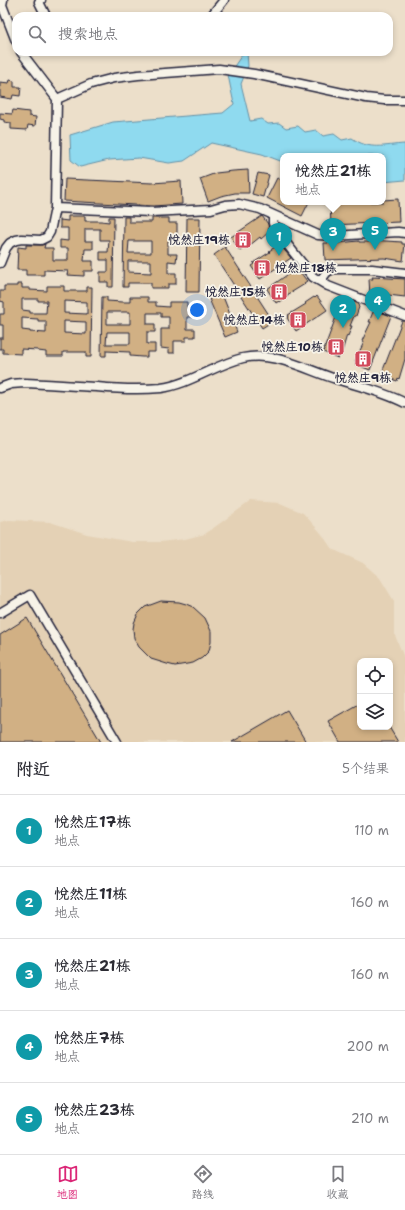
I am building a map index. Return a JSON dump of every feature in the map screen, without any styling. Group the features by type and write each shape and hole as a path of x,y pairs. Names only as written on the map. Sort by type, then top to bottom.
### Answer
{"street":[{"path":"3,0 2,5 12,31"},
{"path":"41,0 39,2 44,12"},
{"path":"214,12 224,0"},
{"path":"0,263 6,248 10,243 22,239 41,240 47,237 50,232 54,208 58,99 24,56"},
{"path":"58,99 91,84 114,78 219,68 371,99 405,100"},
{"path":"54,208 151,212 211,209 225,205 239,204 253,206 308,232 323,236 398,232 405,233"},
{"path":"273,216 275,229 313,277 328,286 405,316"},
{"path":"320,281 327,272 333,269 372,269 405,273"},
{"path":"0,388 11,384 24,383 126,389 162,388 178,384 230,361 262,357 296,365 367,388 405,403"},
{"path":"0,613 30,595 117,742"}],"shaded area":[{"path":"251,501 280,503 303,513 321,533 332,549 363,563 380,578 394,601 394,633 405,660 405,742 0,742 0,522 9,520 50,522 87,534 132,542 160,542 185,539 205,534"}],"water":[{"path":"241,56 247,56 248,66 241,84 250,121 261,119 268,124 279,123 286,128 298,126 305,132 316,130 323,136 334,134 342,140 352,138 365,145 371,146 405,144 405,180 386,182 386,153 280,153 280,161 262,154 211,143 184,161 169,163 139,158 109,160 80,167 71,160 70,135 113,122 223,113 234,104 228,75"}],"building":[{"path":"10,80 14,81 14,87 21,87 20,96 13,95 12,99 0,97 0,82 9,83"},
{"path":"13,110 29,112 29,116 36,117 35,126 28,125 27,130 11,129 11,123 4,122 4,120 0,119 0,113 12,114"},
{"path":"248,170 249,193 235,193 208,201 200,179 216,173"},
{"path":"258,173 269,175 263,197 252,194"},
{"path":"277,178 280,180 280,205 267,198"},
{"path":"65,179 152,183 181,181 182,204 153,206 64,201"},
{"path":"398,199 399,222 331,225 330,205 386,205 386,200"},
{"path":"281,205 308,205 302,216"},
{"path":"68,216 85,216 85,221 109,222 109,217 114,217 113,287 108,287 108,282 100,282 100,272 108,272 108,260 100,260 100,252 108,252 109,240 100,240 100,229 85,229 85,241 93,241 93,249 85,249 84,261 93,261 93,271 84,271 84,276 67,275 68,271 44,270 44,275 26,275 26,270 17,270 18,247 26,248 26,245 45,244 44,248 53,248 53,260 68,260 68,248 60,248 60,240 68,241 68,228 60,228 60,220 68,221"},
{"path":"262,216 268,224 269,232 261,239 260,237 244,250 243,249 240,251 231,237"},
{"path":"124,217 129,217 129,222 152,222 152,218 169,218 169,223 177,223 177,242 168,241 168,254 177,254 176,262 168,261 168,273 176,273 176,284 168,284 168,288 151,288 151,283 128,283 128,287 123,287","holes":["129,241 151,241 151,253 128,253","128,261 151,261 151,273 128,272"]},
{"path":"187,218 200,218 199,292 186,292"},
{"path":"369,240 402,242 402,244 405,244 403,261 384,258 325,260 324,243 338,241 338,243 359,241 369,242"},
{"path":"280,245 291,258 260,279 251,266"},
{"path":"225,247 273,321 262,328 214,255"},
{"path":"297,268 307,281 304,283 305,284 287,295 288,296 280,302 279,301 276,303 267,289"},
{"path":"372,277 405,279 405,297 388,295 370,296 369,279 373,279"},
{"path":"17,284 22,284 22,288 47,291 47,286 64,286 64,291 87,291 87,287 92,287 91,357 86,357 86,352 63,352 63,356 46,356 46,352 21,349 21,354 3,353 3,349 0,349 0,338 3,338 3,325 0,325 0,314 4,314 4,302 0,301 0,291 4,291 4,286 17,286","holes":["22,299 38,299 38,301 47,301 46,313 30,313 30,311 22,310","64,301 87,302 87,314 64,313","22,318 46,321 46,333 22,330","64,321 86,322 86,334 64,333"]},
{"path":"222,294 237,332 225,337 209,299"},
{"path":"317,296 327,310 296,331 287,318 289,316 288,315"},
{"path":"102,297 107,297 107,301 130,302 130,297 148,297 148,302 156,302 156,306 169,307 169,302 187,302 187,307 195,307 195,317 187,317 187,329 195,329 195,337 186,337 186,341 174,341 174,353 169,353 169,349 161,348 161,329 169,329 169,317 161,317 161,313 147,313 147,324 155,324 155,332 147,332 147,344 155,344 155,352 147,352 147,357 142,357 130,356 130,352 106,351 106,356 101,356","holes":["107,312 130,312 130,324 107,324","107,332 130,332 130,344 106,344"]},
{"path":"343,298 359,304 359,307 350,326 352,326 348,336 347,335 341,355 339,355 338,358 323,352"},
{"path":"375,310 391,316 370,370 355,364 355,361 364,342 362,341"},
{"path":"402,321 405,321 405,359 397,381 381,375"},
{"path":"161,601 186,604 193,607 205,618 211,631 211,642 209,651 202,658 193,663 175,666 151,659 139,647 134,638 133,629 138,614 145,607"},
{"path":"27,618 101,742 0,742 0,635"},
{"path":"357,705 357,730 391,730 398,742 340,742 328,721"},
{"path":"287,710 306,742 232,742"}],"place":[{"name":"悦然庄19栋","path":"243,240"},
{"name":"悦然庄23栋","path":"375,250"},
{"name":"悦然庄21栋","path":"333,251"},
{"name":"悦然庄17栋","path":"279,256"},
{"name":"悦然庄18栋","path":"262,268"},
{"name":"悦然庄15栋","path":"279,292"},
{"name":"悦然庄14栋","path":"298,320"},
{"name":"悦然庄7栋","path":"378,320"},
{"name":"悦然庄11栋","path":"343,328"},
{"name":"悦然庄10栋","path":"336,347"},
{"name":"悦然庄9栋","path":"363,359"}]}
